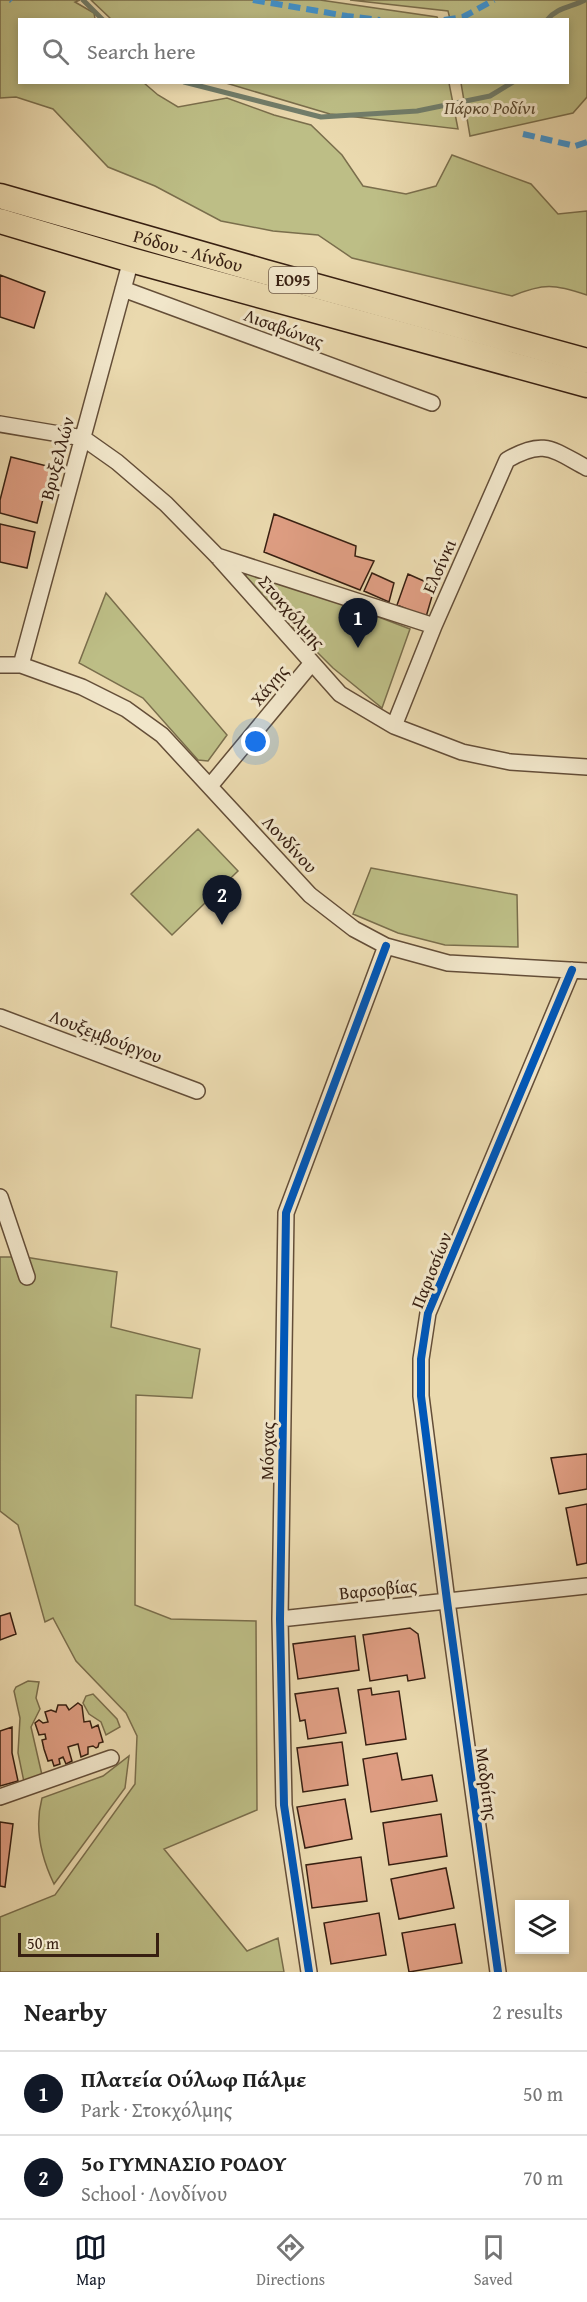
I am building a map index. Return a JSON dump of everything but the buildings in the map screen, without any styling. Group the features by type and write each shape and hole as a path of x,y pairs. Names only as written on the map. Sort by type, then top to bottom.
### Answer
{"main road":[{"name":"Ρόδου - Λίνδου","path":"0,196 587,361"},
{"name":"Ρόδου - Λίνδου","path":"0,221 131,260 587,385"}],"street":[{"name":"Βρυξελλών","path":"21,665 131,260"},
{"name":"Λισαβώνας","path":"123,289 432,403"},
{"name":"Στοκχόλμης","path":"0,424 83,438 117,462 166,504 217,556 340,694 393,726 462,752 510,762 587,767"},
{"name":"Ελσίνκι","path":"393,726 507,460 524,450 545,447 587,468"},
{"path":"217,556 434,626"},
{"name":"Χάγης","path":"210,786 311,664"},
{"name":"Λονδίνου","path":"0,665 21,665 82,687 126,709 162,735 310,895 354,929 386,946 448,963 579,970"},
{"name":"Μόσχας","path":"309,1972 284,1805 280,1619 286,1213 386,946"},
{"name":"Παρισσίων","path":"447,1601 421,1396 421,1359 428,1313 579,970"},
{"name":"Λουξεμβούργου","path":"0,1017 198,1091"},
{"path":"0,1197 27,1277"},
{"name":"Βαρσοβίας","path":"280,1619 587,1586"},
{"name":"Μαδρίτης","path":"447,1601 498,1972"},
{"path":"0,1797 111,1758"}],"green space":[{"path":"0,0 80,0 75,2 94,13 95,18 18,18 18,84 145,84 178,107 227,98 274,115 311,125 342,155 363,186 406,194 436,186 452,155 531,184 558,214 587,211 587,295 549,286 512,296 352,258 318,235 273,231 221,221 155,186 108,167 53,109 16,97 0,98"},
{"path":"91,0 320,0 438,18 110,18"},
{"name":"Πάρκο Ροδίνι","path":"350,0 587,0 587,97 573,113 470,136 461,84 569,84 569,18 450,18 448,11"},
{"path":"229,84 449,84 458,129 330,114"},
{"path":"250,568 410,629 382,708 333,668 244,579"},
{"path":"106,593 227,735 208,761 198,760 143,698 79,663"},
{"path":"198,829 238,871 172,935 131,894"},
{"path":"371,868 517,895 518,947 445,945 398,933 353,914"},
{"path":"0,1257 25,1257 117,1272 111,1327 200,1349 192,1398 136,1395 135,1605 171,1619 256,1621 257,1810 164,1849 247,1951 278,1938 284,1972 0,1972 0,1917 55,1895 135,1784 137,1736 126,1713 76,1661 53,1618 45,1622 18,1525 0,1511"},
{"path":"28,1681 39,1682 36,1698 40,1709 31,1727 42,1775 24,1782 18,1753 20,1718 14,1691 16,1687"},
{"path":"93,1694 117,1719 120,1727 106,1735 101,1722 89,1714 83,1703 86,1696"},
{"path":"129,1756 125,1788 54,1884 40,1842 39,1820 42,1798 103,1776"}],"waterway":[{"path":"83,0 101,18"},
{"path":"549,18 560,10 585,0"},
{"path":"192,84 321,117 417,111 490,96 510,84"}],"marked path":[{"path":"253,0 364,18"},
{"path":"457,18 463,17 494,0"},
{"path":"523,134 575,146 587,142"}],"cycle path":[{"path":"309,1972 284,1805 280,1619 286,1213 386,946"},
{"path":"498,1972 421,1396 421,1359 428,1313 572,970"}],"place":[{"name":"Πλατεία Ούλωφ Πάλμε","path":"358,648"},
{"name":"5ο ΓΥΜΝΑΣΙΟ ΡΟΔΟΥ","path":"222,925"}]}
